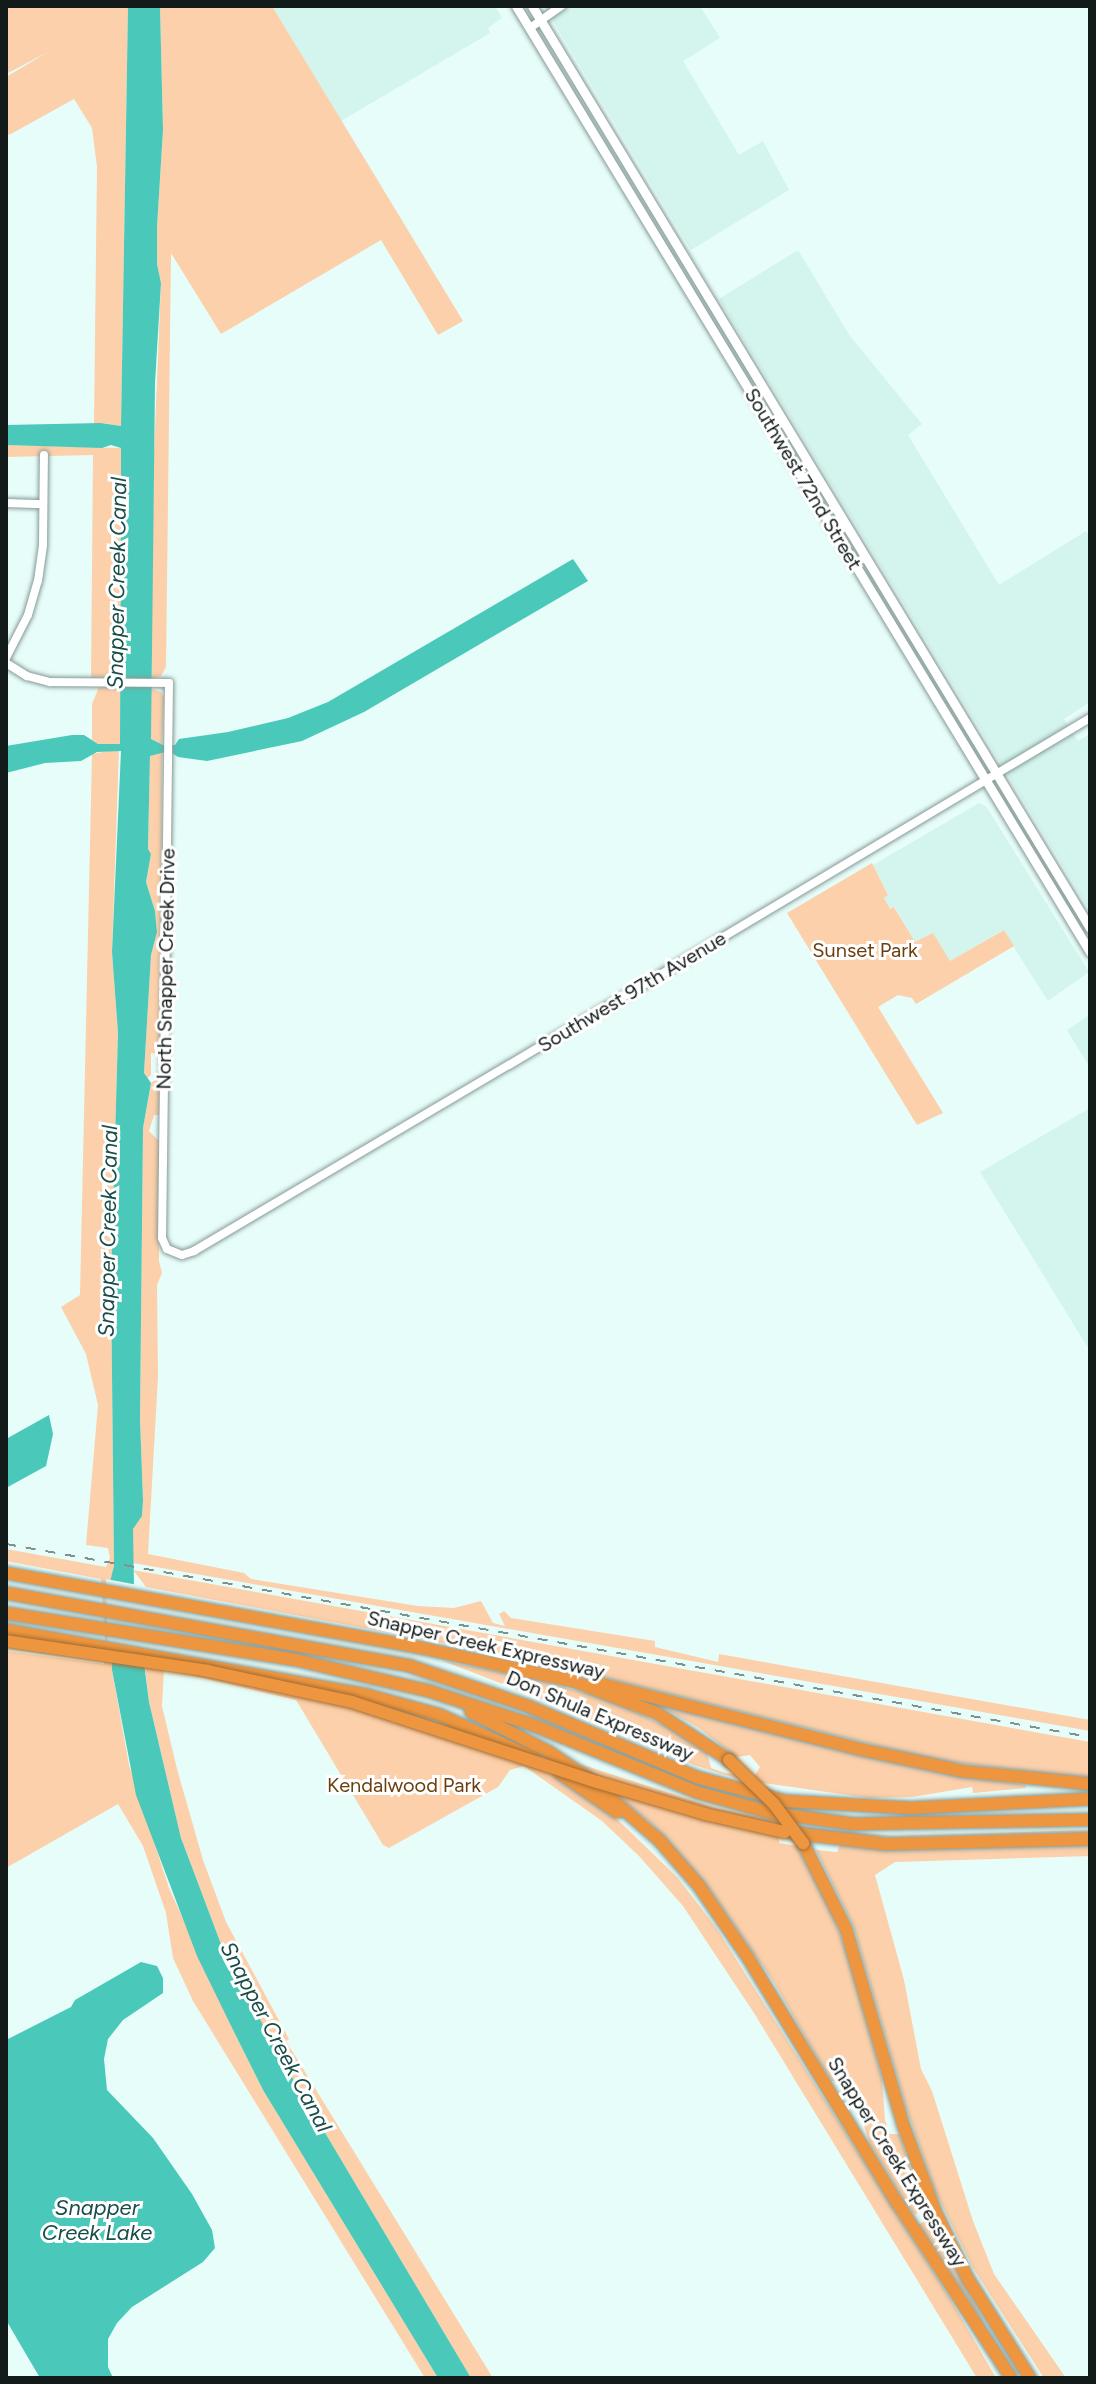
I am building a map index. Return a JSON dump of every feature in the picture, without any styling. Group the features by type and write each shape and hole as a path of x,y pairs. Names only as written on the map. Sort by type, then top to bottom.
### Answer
{"highway":[{"name":"Snapper Creek Expressway","path":"6,1573 417,1647 573,1681 657,1713 729,1760 774,1804 803,1843 827,1885 853,1949 920,2175 956,2257 1030,2378"},
{"name":"Don Shula Expressway","path":"6,1593 424,1670 528,1706 683,1773 785,1801 911,1808 1090,1799"},
{"name":"Don Shula Expressway","path":"6,1613 296,1660 429,1691 533,1725 682,1787 761,1811 853,1824 1090,1820"},
{"path":"6,1630 367,1695 440,1715 481,1731 552,1768 659,1840"},
{"path":"6,1641 208,1671 328,1696 612,1787 705,1814 785,1832 884,1844 1090,1839"},
{"path":"573,1681 609,1684 851,1747 962,1771 1090,1784"},
{"name":"Snapper Creek Expressway","path":"429,1691 549,1752 586,1777 659,1840 699,1886 733,1934 1008,2378"},
{"path":"1002,2335 1037,2378"}],"main road":[{"name":"Southwest 72nd Street","path":"516,6 1090,952"},
{"name":"Southwest 72nd Street","path":"532,6 1090,928"},
{"path":"666,252 677,246"},
{"path":"704,313 714,307"},
{"path":"758,404 769,398"},
{"path":"891,626 902,619"}],"street":[{"path":"530,28 562,6"},
{"path":"6,660 36,594 43,545 44,455"},
{"path":"6,503 43,504"},
{"name":"North Snapper Creek Drive","path":"6,660 42,681 169,683 162,1238 171,1252"},
{"name":"Southwest 97th Avenue","path":"171,1252 192,1253 1090,718"}],"shaded area":[{"path":"272,6 495,6 502,18 488,28 490,33 341,121"},
{"path":"544,6 700,6 720,38 683,61 739,155 763,141 789,190 691,250"},
{"path":"798,250 850,336 922,424 908,435 999,585 1086,531 1090,537 1090,702 1064,719 1078,741 1090,734 1090,910 719,299"},
{"path":"979,803 986,806 1089,972 1048,1001 1003,930 950,961 915,943 895,907 890,909 884,898 888,895 873,865"},
{"path":"1090,1015 1090,1068 1067,1030"},
{"path":"1090,1108 1090,1351 980,1172"}],"green space":[{"path":"6,6 128,6 121,426 94,425 97,167 92,128 74,99 9,135 6,130 6,77 48,52 6,74"},
{"path":"160,6 272,6 463,321 438,335 381,240 221,334 171,253 166,667 161,676 152,679 152,501 161,283 157,264 157,227 163,130"},
{"path":"6,445 121,448 120,677 91,678 93,455 6,457"},
{"path":"99,687 120,688 120,744 98,744 92,740 92,704"},
{"path":"151,689 161,692 164,698 162,745 151,739"},
{"path":"119,749 112,952 118,1033 111,1279 114,1566 110,1621 112,1670 129,1765 169,1888 263,2090 438,2378 425,2378 193,2001 173,1958 166,1913 143,1846 118,1804 6,1868 6,1651 104,1664 106,1654 101,1579 6,1561 6,1549 106,1567 110,1558 108,1548 86,1545 98,1405 86,1354 61,1307 80,1295 92,754"},
{"path":"162,751 161,1048 160,1054 151,1053 151,1075 147,1079 144,1073 151,955 157,932 155,911 146,882 151,854 148,850 150,756"},
{"name":"Sunset Park","path":"872,863 888,895 884,898 890,909 894,907 915,942 933,933 950,961 1004,930 1014,946 916,1004 912,998 898,995 878,1007 943,1113 917,1125 787,913"},
{"path":"156,1079 160,1082 160,1115 154,1115 149,1131 160,1142 159,1261 162,1273 157,1285 158,1377 148,1554 244,1573 251,1579 418,1606 454,1608 481,1601 493,1623 505,1626 499,1614 504,1611 511,1618 655,1641 655,1647 718,1662 719,1654 1090,1720 1090,1731 133,1563 133,1528 142,1516 143,1500 140,1419 143,1128 151,1083"},
{"path":"133,1570 1090,1742 1090,1779 935,1760 529,1659 146,1587"},
{"name":"Kendalwood Park","path":"144,1658 259,1678 542,1765 618,1820 677,1877 717,1929 951,2300 996,2378 977,2378 754,2013 683,1906 639,1856 602,1821 524,1766 510,1770 498,1787 389,1848 383,1845 296,1700 164,1669 162,1706 177,1769 203,1860 226,1922 289,2039 286,2041 493,2378 471,2378 296,2084 227,1960 181,1838 149,1702"},
{"path":"443,1661 536,1679 610,1700 674,1730 707,1752 711,1768 725,1773 755,1775 760,1767 750,1755 736,1757 699,1728 660,1706 661,1703 973,1778 1026,1785 1026,1788 973,1793 972,1787 912,1797 869,1798 742,1780 694,1765 555,1704"},
{"path":"580,1764 716,1808 808,1827 895,1836 1090,1830 1090,1833 867,1837 677,1811 779,1836 779,1843 797,1846 830,1908 851,1965 882,2079 885,2120 890,2134 899,2134 924,2207 921,2213 914,2214 907,2206 869,2142 857,2103 839,2082 831,2081 773,1981 709,1889 653,1825"},
{"path":"1090,1842 1090,1856 895,1862 875,1875 904,1980 921,2069 932,2091 973,2221 994,2274 1066,2378 1044,2378 973,2268 935,2191 905,2104 854,1928 816,1850 837,1852 840,1844"},
{"path":"925,2220 932,2222 986,2326 919,2225"}],"water":[{"path":"128,6 160,6 163,130 157,227 157,264 161,283 155,383 151,739 163,745 175,745 179,739 288,718 328,702 573,559 588,581 364,712 302,741 207,761 178,757 169,751 150,756 148,849 151,854 146,882 155,911 157,932 151,955 144,1073 151,1083 143,1128 140,1419 143,1500 142,1516 133,1529 134,1585 149,1702 181,1838 227,1960 296,2084 471,2378 438,2378 263,2090 197,1956 136,1795 112,1670 109,1586 114,1566 111,1279 118,1033 112,952 121,751 97,752 81,761 45,763 6,773 6,746 72,735 84,735 98,744 120,744 121,448 111,445 102,448 6,445 6,425 101,423 121,426"},
{"path":"49,1415 53,1434 46,1466 6,1488 6,1439"},
{"name":"Snapper Creek Lake","path":"141,1962 157,1966 163,1978 163,1993 123,2020 108,2039 104,2059 107,2090 153,2138 192,2194 212,2230 215,2248 203,2262 132,2307 117,2323 108,2339 108,2367 113,2378 40,2378 6,2320 6,2040 71,2007 75,2000"}],"pier":[{"path":"106,1579 138,1585 149,1666 108,1660"}],"railway":[{"path":"6,1544 1090,1737"}],"water label":[{"name":"Snapper Creek Canal","path":"117,583"},
{"name":"Snapper Creek Canal","path":"108,1231"},
{"name":"Snapper Creek Canal","path":"276,2037"}]}
